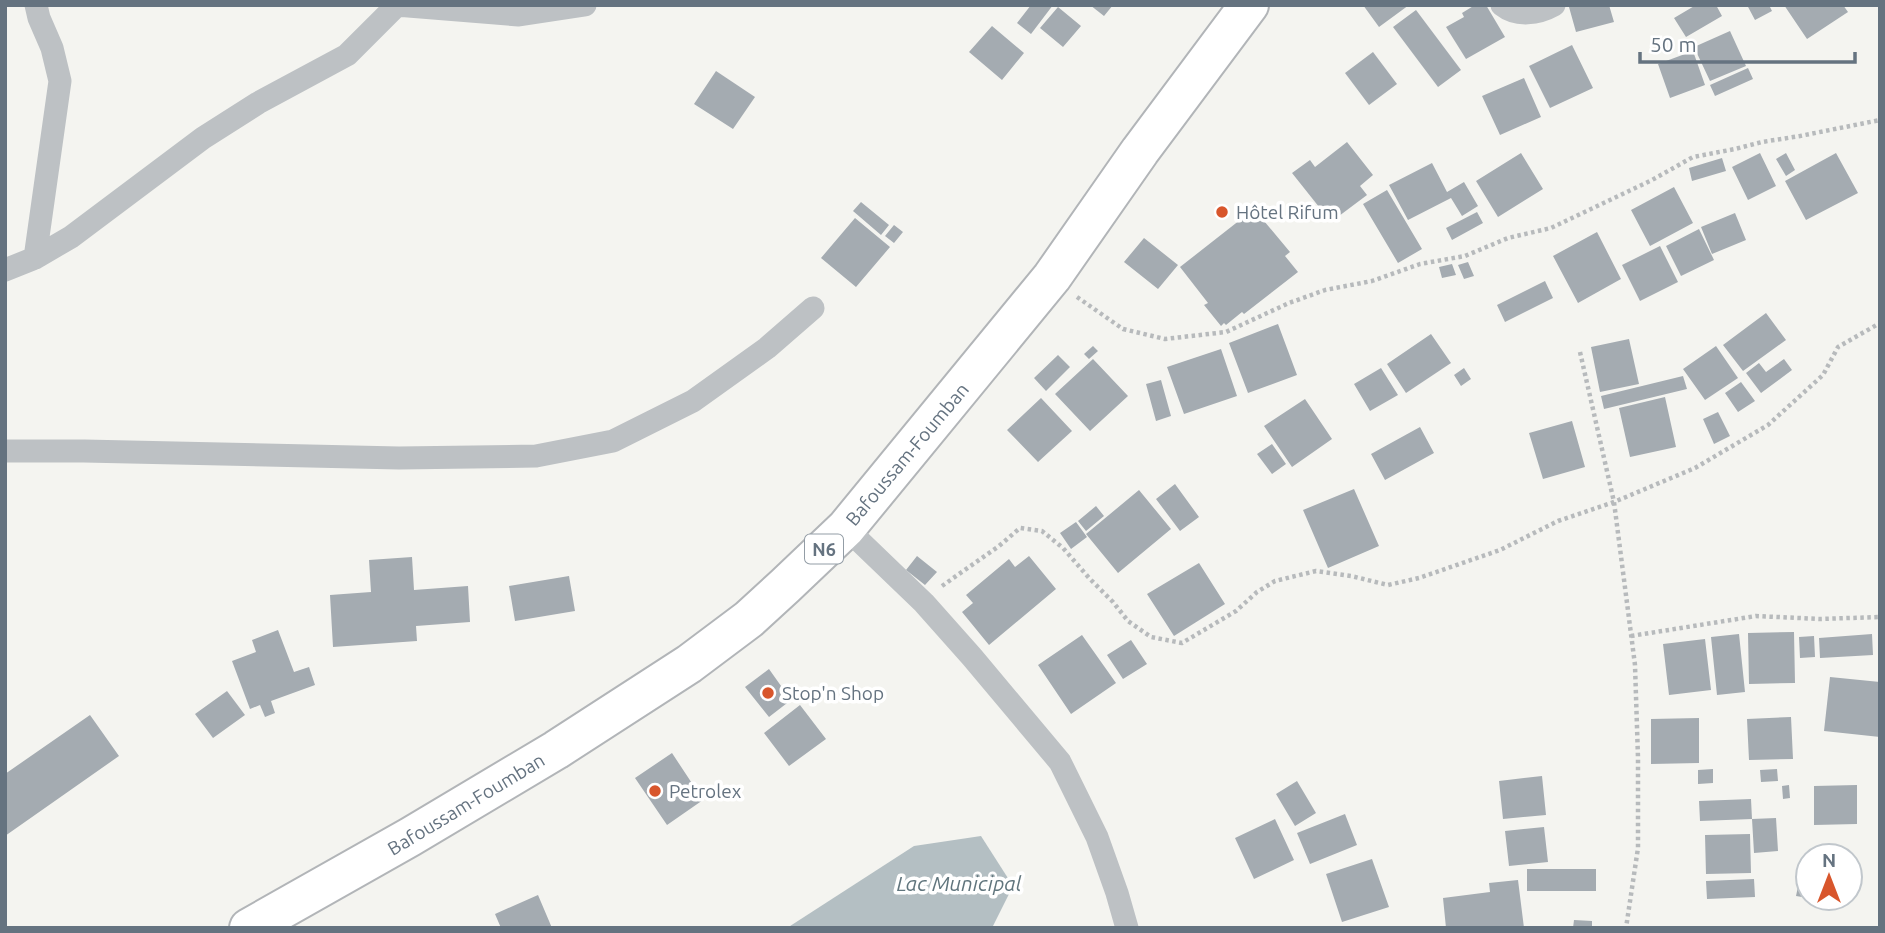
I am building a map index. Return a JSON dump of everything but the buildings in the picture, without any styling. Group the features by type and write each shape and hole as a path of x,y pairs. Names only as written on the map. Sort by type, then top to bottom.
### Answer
{"highway":[{"name":"Bafoussam-Foumban","path":"249,928 411,838 545,757 689,664 749,619 846,527 1052,277 1140,151 1249,5"}],"street":[{"path":"35,258 60,81 52,48 36,5"},
{"path":"5,270 35,258 71,237 203,138 258,103 347,55 396,5 519,15 585,5"},
{"path":"1502,5 1506,9 1522,13 1544,10 1553,5"},
{"path":"5,451 399,458 536,456 612,441 693,401 767,348 813,308"},
{"path":"846,527 923,603 1060,762 1097,838 1118,894 1127,928"}],"path":[{"path":"1052,277 1123,329 1165,339 1226,332 1325,290 1372,281 1420,264 1465,256 1508,238 1551,228 1652,180 1693,157 1880,120"},
{"path":"923,603 1020,527 1042,531 1063,548 1128,621 1151,637 1182,643 1236,611 1257,592 1275,581 1316,571 1388,585 1419,578 1500,550 1558,521 1614,502 1695,468 1768,425 1823,375 1838,347 1880,323"},
{"path":"1580,352 1614,502 1635,665 1638,848 1626,928"},
{"path":"1631,636 1756,616 1820,619 1880,617"}],"water":[{"name":"Lac Municipal","path":"981,836 1013,886 992,928 787,928 914,846"}],"place":[{"name":"Hôtel Rifum","path":"1222,212"},
{"name":"Stop'n Shop","path":"768,693"},
{"name":"Petrolex","path":"655,791"}]}
